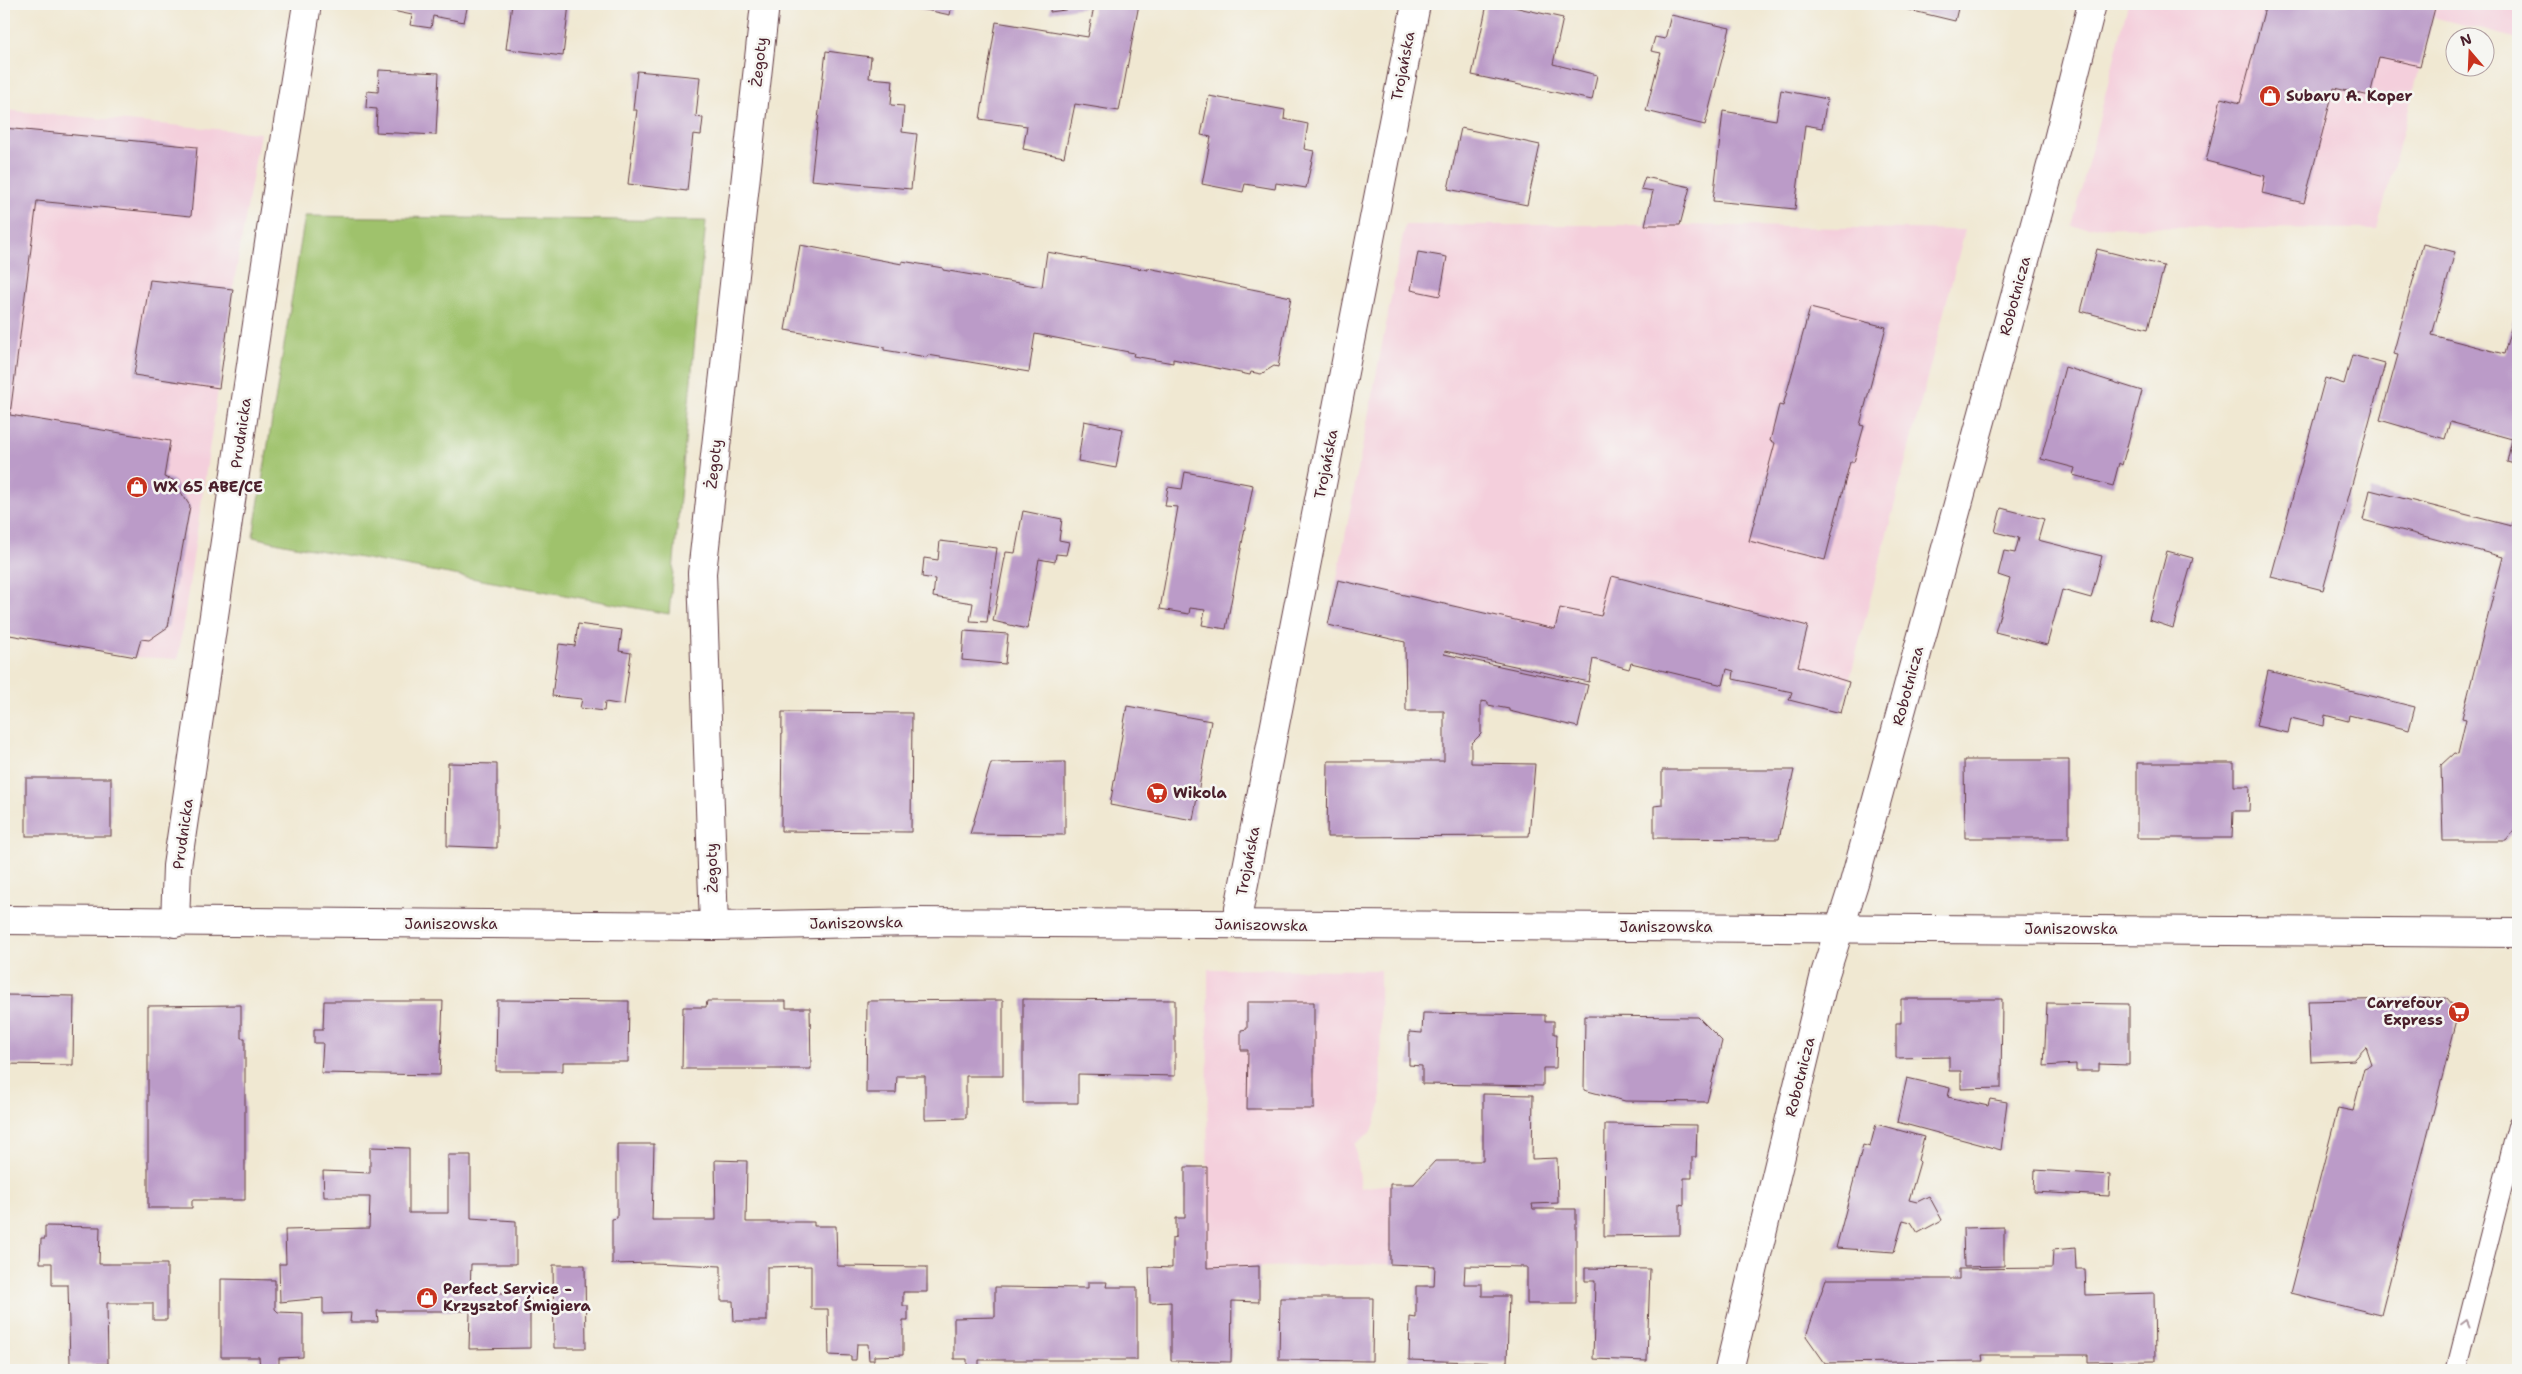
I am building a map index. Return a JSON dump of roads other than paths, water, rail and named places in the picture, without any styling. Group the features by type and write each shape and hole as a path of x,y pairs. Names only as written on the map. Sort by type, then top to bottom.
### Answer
{"street":[{"name":"Prudnicka","path":"175,923 179,856 270,232 307,4"},
{"name":"Żegoty","path":"714,926 702,573 766,4"},
{"name":"Trojańska","path":"1236,924 1416,4"},
{"name":"Robotnicza","path":"1729,1370 1825,974 1854,883 2058,140 2092,4"},
{"name":"Janiszowska","path":"4,920 175,923 714,926 915,922 1839,928 2516,937"}],"lane":[{"path":"2456,1370 2518,1124"}],"place":[{"name":"Subaru A. Koper","path":"2270,96"},
{"name":"WX 65 ABE/CE","path":"137,487"},
{"name":"Wikola","path":"1157,793"},
{"name":"Carrefour Express","path":"2459,1012"},
{"name":"Perfect Service - Krzysztof Śmigiera","path":"427,1298"}]}
